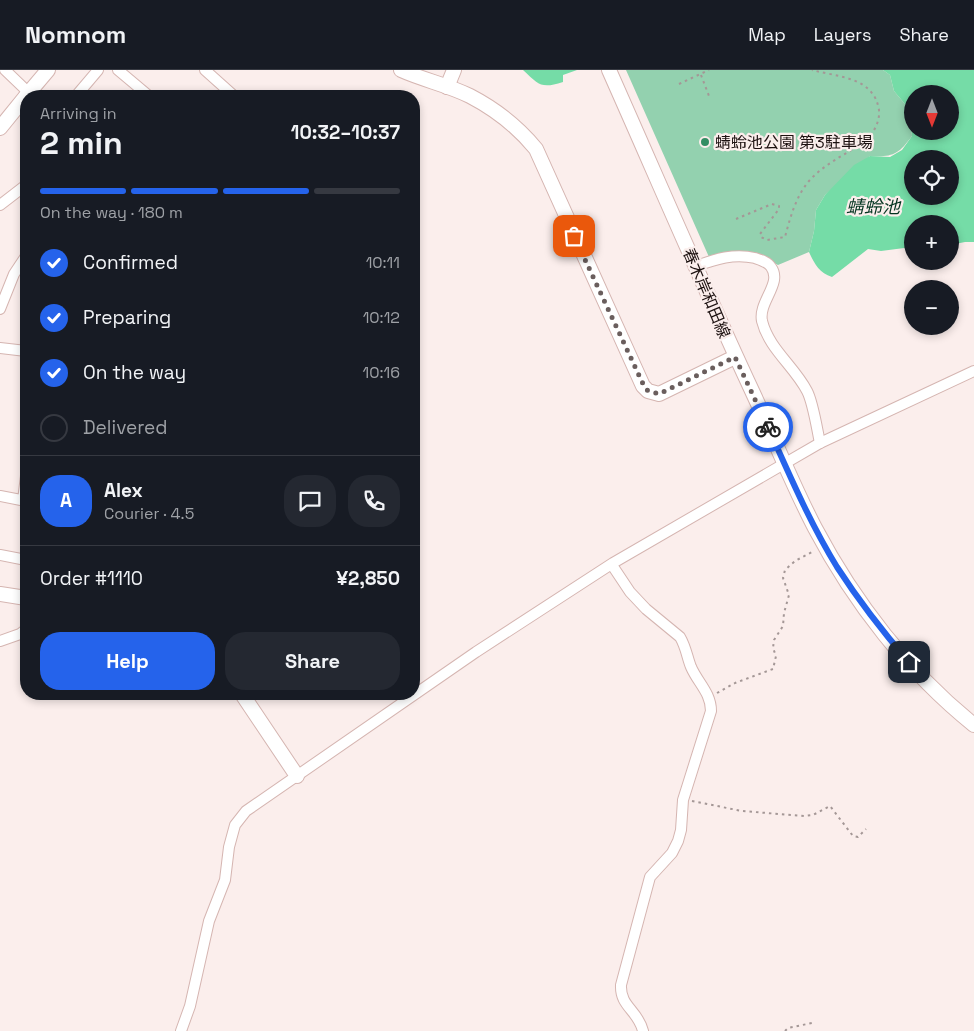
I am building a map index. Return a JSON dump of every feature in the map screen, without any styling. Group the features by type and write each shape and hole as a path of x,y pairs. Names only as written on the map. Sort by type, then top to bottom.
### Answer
{"main road":[{"path":"31,90 48,70"},
{"path":"400,70 469,95 499,113 536,149 635,368 648,391 659,394 735,357"},
{"path":"448,87 454,70"},
{"name":"春木岸和田線","path":"609,70 735,357 825,546 860,601 890,640 919,673 959,713 974,725"},
{"path":"0,128 20,104"},
{"path":"0,594 20,597"},
{"path":"246,700 297,776"}],"street":[{"path":"5,70 23,90"},
{"path":"81,90 98,70"},
{"path":"118,70 142,90"},
{"path":"205,70 227,90"},
{"path":"0,205 20,190"},
{"path":"696,266 717,258 734,255 762,260 771,266 774,280 760,312 763,323 770,341 808,392 820,443"},
{"path":"0,309 14,274 20,265"},
{"path":"0,348 20,350"},
{"path":"420,691 613,563 784,463 820,443 974,371"},
{"path":"0,496 20,500"},
{"path":"0,555 20,559"},
{"path":"614,568 630,592 646,609 680,637 691,667 709,697 711,711 683,800 681,830 678,841 672,853 650,877 621,985 621,995 638,1017 643,1031"},
{"path":"0,641 20,634"},
{"path":"181,1031 190,1006 209,921 225,880 229,847 235,825 246,811 407,700"}],"path":[{"path":"679,84 710,70"},
{"path":"736,218 776,204 779,206 779,209 760,234 766,240 784,237 795,206 808,182 824,166 861,143 875,129 879,112 872,92 854,80 812,70"},
{"path":"700,74 709,96"},
{"path":"709,697 734,683 773,669 776,656 773,648 774,640 783,626 784,612 789,595 783,578 785,570 795,562 825,546"},
{"path":"683,800 742,811 796,816 813,815 830,806 853,836 858,837 866,829"},
{"path":"785,1031 788,1028 812,1023"}],"shaded area":[{"path":"626,70 883,70 890,75 894,91 904,103 904,140 909,140 894,154 870,156 825,195 816,210 809,252 778,265 745,252 728,252 709,257"}],"water":[{"path":"523,70 577,70 563,75 563,82 545,85 537,82"},
{"name":"蜻蛉池","path":"883,70 974,70 974,242 959,243 959,215 904,215 904,248 881,251 868,249 832,277 820,270 809,252 816,210 825,195 854,165 870,156 890,157 902,150 909,140 959,140 959,85 904,85 904,103 894,91 890,75"}],"way so far":[{"path":"574,236 648,391 659,394 735,357 768,427"}],"place":[{"name":"蜻蛉池公園 第3駐車場","path":"705,142"}],"route":[{"path":"768,427 815,527 836,566 860,601 909,662"}]}
